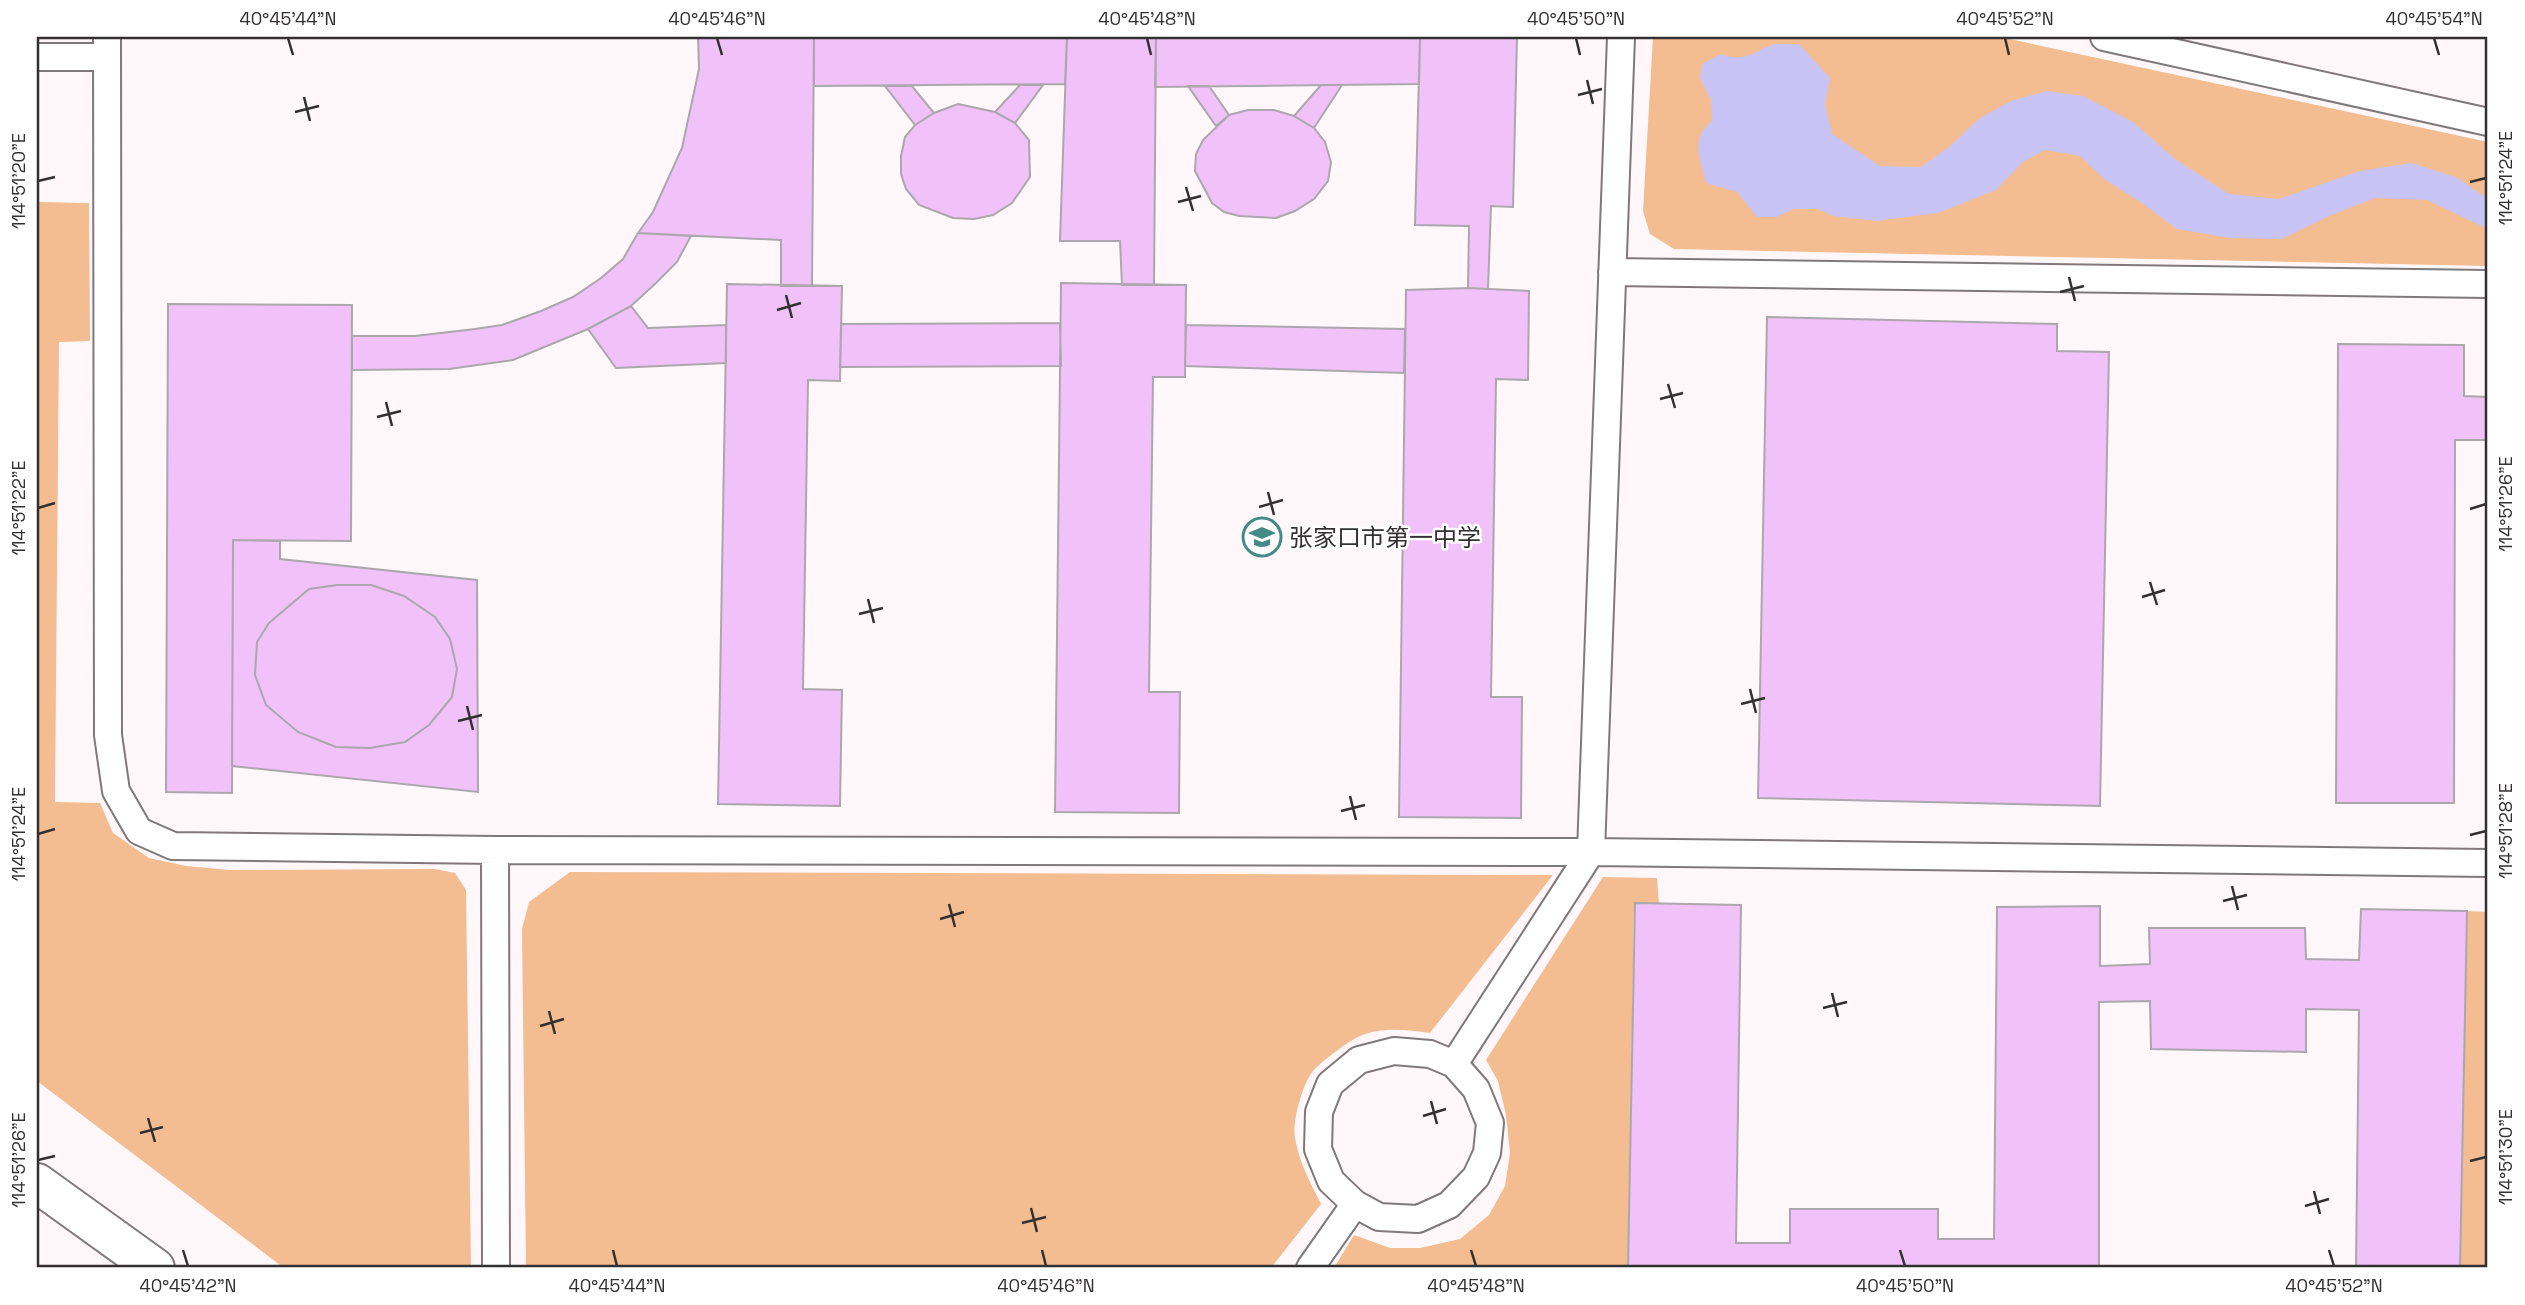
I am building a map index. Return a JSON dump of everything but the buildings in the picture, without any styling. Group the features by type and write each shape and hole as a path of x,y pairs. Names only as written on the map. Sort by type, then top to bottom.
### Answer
{"main road":[{"path":"37,1183 155,1268"}],"lane":[{"path":"1454,1064 1591,852 1621,37"},
{"path":"2104,37 2488,122"},
{"path":"37,57 107,47 108,735 116,791 139,831 173,846 495,850 1591,852 2488,863"},
{"path":"1612,272 2488,284"},
{"path":"495,850 496,1268"},
{"path":"1394,1051 1430,1054 1454,1064 1476,1089 1490,1123 1487,1153 1476,1177 1449,1205 1418,1219 1379,1217 1355,1204 1331,1181 1318,1149 1319,1112 1330,1084 1359,1060 1394,1051"},
{"path":"1310,1268 1355,1204"}],"shaded area":[{"path":"1653,37 2000,37 2488,142 2488,266 1674,249 1650,234 1643,211"},
{"path":"37,202 89,203 90,341 59,342 55,802 100,803 113,833 149,858 186,866 230,870 435,869 455,873 466,890 471,1268 284,1268 37,1081"},
{"path":"570,872 1553,875 1430,1033 1389,1030 1365,1034 1338,1050 1313,1071 1302,1094 1294,1131 1302,1164 1321,1204 1271,1268 526,1268 522,929 529,902"},
{"path":"1603,877 1657,878 1659,904 1634,904 1628,1268 1334,1268 1354,1235 1390,1248 1420,1248 1460,1239 1489,1215 1505,1186 1510,1153 1506,1115 1498,1081 1486,1060"},
{"path":"2467,911 2488,912 2488,1268 2460,1268"}],"water":[{"path":"1776,44 1799,44 1830,78 1825,104 1832,134 1880,166 1921,167 1949,147 1980,118 2011,101 2047,91 2083,96 2133,122 2175,159 2229,194 2279,199 2360,171 2412,163 2458,178 2488,199 2488,229 2427,200 2375,198 2282,239 2230,238 2177,229 2104,179 2080,156 2045,150 2023,162 1996,190 1938,213 1876,221 1833,216 1818,209 1794,209 1776,217 1757,217 1737,192 1706,183 1698,149 1701,135 1712,121 1711,100 1700,78 1702,64 1721,54 1744,57"}],"place":[{"name":"张家口市第一中学","path":"1262,537"}]}
